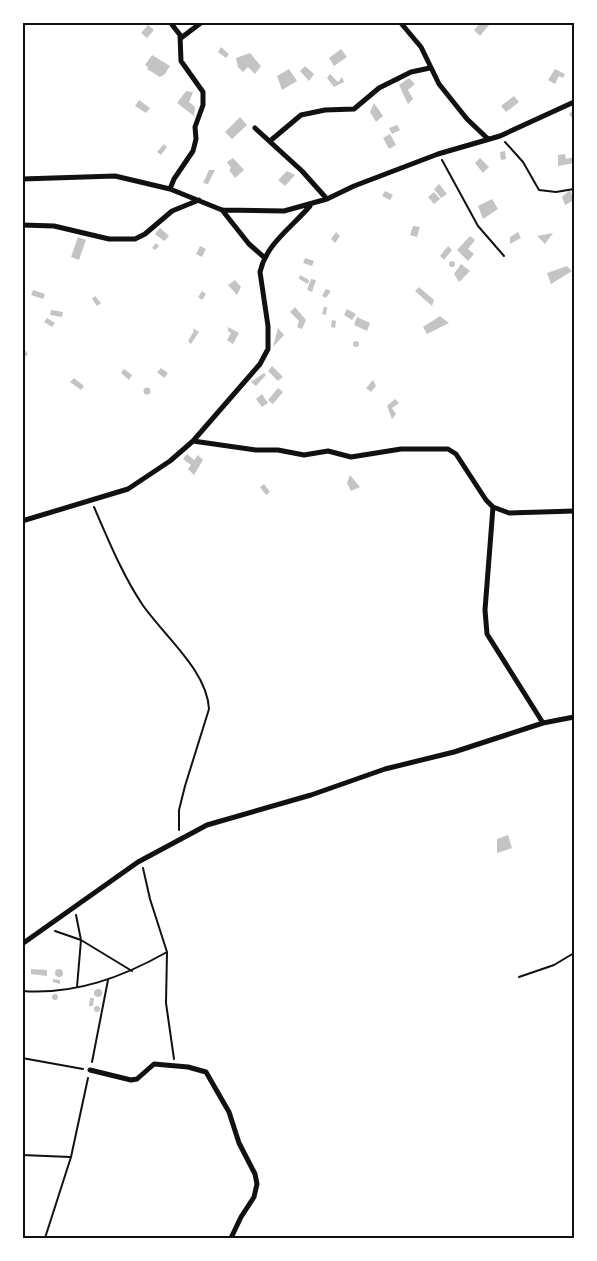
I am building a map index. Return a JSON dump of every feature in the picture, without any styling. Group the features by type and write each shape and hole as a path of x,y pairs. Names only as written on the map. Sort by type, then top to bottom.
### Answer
{"street":[{"path":"170,22 181,38 181,61 203,92 203,105 196,128 193,151 174,179 170,189"},
{"path":"181,38 202,22"},
{"path":"400,22 421,47 439,84 467,119 488,139"},
{"path":"270,141 301,115 325,110 354,109 379,88 411,72 430,68"},
{"path":"22,179 115,176 170,189 222,210 284,211 310,206 354,186 438,154 500,136 574,102"},
{"path":"255,128 328,199"},
{"path":"22,225 54,226 109,240 135,239 145,234 172,211 200,200"},
{"path":"22,521 128,489 170,461 193,441 260,364 268,349 268,326 260,272 271,247 310,206"},
{"path":"222,210 249,244 265,258"},
{"path":"193,441 256,450 278,450 304,455 328,451 351,457 394,449 448,449 456,454 486,500 493,507 509,514 574,511"},
{"path":"493,507 485,610 487,634 543,723"},
{"path":"22,944 138,862 178,838 207,825 229,817 310,795 384,769 454,752 543,723 574,717"},
{"path":"90,1070 137,1079 154,1064 175,1065 202,1069 212,1079 229,1112 239,1143 255,1174 257,1184 254,1197 240,1217 232,1238"}],"path":[{"path":"500,136 523,162 540,190 556,192 574,190"},
{"path":"438,154 478,226 504,256"},
{"path":"91,500 112,548 141,603 193,669 208,697 209,709 179,810 178,838"},
{"path":"138,862 145,872 147,891 167,952 166,1003 175,1065"},
{"path":"74,907 81,940 77,987"},
{"path":"43,929 81,940 132,971"},
{"path":"22,991 55,991 108,980 132,971 167,952"},
{"path":"518,977 554,965 574,953"},
{"path":"45,1238 71,1157 108,980"},
{"path":"22,1058 90,1070"},
{"path":"22,1155 71,1157"}],"building":[{"path":"481,22 489,25 480,36 474,30"},
{"path":"148,25 154,30 147,38 141,33"},
{"path":"221,47 229,54 226,58 218,52"},
{"path":"341,49 347,57 334,66 329,58"},
{"path":"250,53 261,66 255,74 248,67 243,72 238,67 236,58"},
{"path":"152,55 170,66 165,74 160,77 147,69 148,67 145,65"},
{"path":"305,66 314,74 309,81 300,71"},
{"path":"289,69 297,81 282,90 277,76"},
{"path":"555,69 565,74 563,78 559,76 555,84 548,80"},
{"path":"330,74 338,82 342,77 344,82 334,87 327,78"},
{"path":"409,78 415,84 408,90 413,99 408,104 399,85"},
{"path":"186,91 193,92 189,102 195,107 194,116 177,103"},
{"path":"514,96 519,102 506,112 501,106"},
{"path":"139,100 150,108 146,113 135,106"},
{"path":"374,103 383,116 376,122 370,112"},
{"path":"574,109 574,120 569,114"},
{"path":"240,117 247,125 232,139 225,132"},
{"path":"397,125 400,130 392,134 389,128"},
{"path":"390,134 396,145 389,149 383,138"},
{"path":"164,144 167,147 161,155 157,152"},
{"path":"505,151 506,159 501,160 500,152"},
{"path":"565,154 566,159 574,157 574,163 558,166 558,155"},
{"path":"233,158 244,170 235,178 229,170 231,168 227,162"},
{"path":"480,158 489,167 483,173 475,163"},
{"path":"209,170 215,170 208,184 203,183"},
{"path":"287,171 295,175 285,186 278,180"},
{"path":"439,184 447,194 441,198 434,189"},
{"path":"570,190 574,200 565,205 562,197"},
{"path":"385,191 393,195 390,200 382,196"},
{"path":"434,192 440,199 434,204 428,197"},
{"path":"492,199 498,209 483,219 478,206"},
{"path":"413,226 420,227 417,237 410,235"},
{"path":"160,228 169,236 164,241 155,234"},
{"path":"336,232 340,236 335,243 331,239"},
{"path":"518,232 521,238 510,244 510,237"},
{"path":"553,233 545,244 537,236"},
{"path":"470,236 475,240 468,249 474,254 468,261 457,250"},
{"path":"78,237 86,240 79,260 71,257"},
{"path":"156,243 159,246 155,250 152,248"},
{"path":"200,246 206,249 202,257 196,254"},
{"path":"448,246 452,250 444,260 440,256"},
{"path":"305,258 314,261 312,266 303,263"},
{"path":"452,261 455,264 452,267 449,264"},
{"path":"461,264 470,271 459,282 454,274"},
{"path":"567,266 572,271 551,284 547,273"},
{"path":"300,275 309,280 308,284 299,279"},
{"path":"311,279 316,280 312,292 307,290"},
{"path":"235,280 241,287 237,295 228,285"},
{"path":"419,287 434,300 432,306 415,291"},
{"path":"326,289 331,291 326,298 322,296"},
{"path":"33,290 45,294 43,299 31,295"},
{"path":"202,291 206,294 202,300 198,297"},
{"path":"95,296 101,303 97,306 92,299"},
{"path":"295,307 306,320 302,329 297,327 299,321 290,312"},
{"path":"324,307 327,307 326,315 322,314"},
{"path":"347,309 356,314 352,320 344,315"},
{"path":"51,310 63,312 62,317 50,315"},
{"path":"440,316 449,323 427,334 423,327"},
{"path":"357,317 370,323 367,331 354,325"},
{"path":"47,318 55,323 52,327 44,322"},
{"path":"332,320 336,321 335,328 331,327"},
{"path":"228,327 239,333 233,344 227,340 231,333 228,331"},
{"path":"193,328 199,332 191,344 188,341 194,331"},
{"path":"278,328 284,335 273,347"},
{"path":"356,341 359,344 356,347 353,344"},
{"path":"22,347 28,354 24,358 22,357"},
{"path":"272,366 283,377 278,381 268,371"},
{"path":"161,368 168,373 164,378 157,372"},
{"path":"124,369 132,375 129,380 121,373"},
{"path":"264,373 266,375 256,386 251,382"},
{"path":"74,378 84,386 81,390 70,382"},
{"path":"373,380 376,386 371,392 366,388"},
{"path":"147,387 151,391 147,395 143,391"},
{"path":"278,388 283,392 273,404 268,400"},
{"path":"262,394 268,403 262,407 256,399"},
{"path":"395,399 399,403 392,408 396,414 392,419 387,406"},
{"path":"187,454 194,460 198,455 203,460 194,475 188,469 191,465 183,459"},
{"path":"350,475 360,487 351,491 347,483"},
{"path":"264,484 270,492 266,495 260,487"},
{"path":"508,835 512,848 497,853 497,839"},
{"path":"31,969 47,970 47,976 31,974"},
{"path":"59,969 63,973 59,977 55,973"},
{"path":"53,979 60,980 60,984 53,982"},
{"path":"98,989 102,993 98,997 94,993"},
{"path":"55,994 58,997 55,1000 52,997"},
{"path":"90,998 94,998 93,1006 89,1006"},
{"path":"97,1006 100,1009 97,1012 94,1009"}]}
